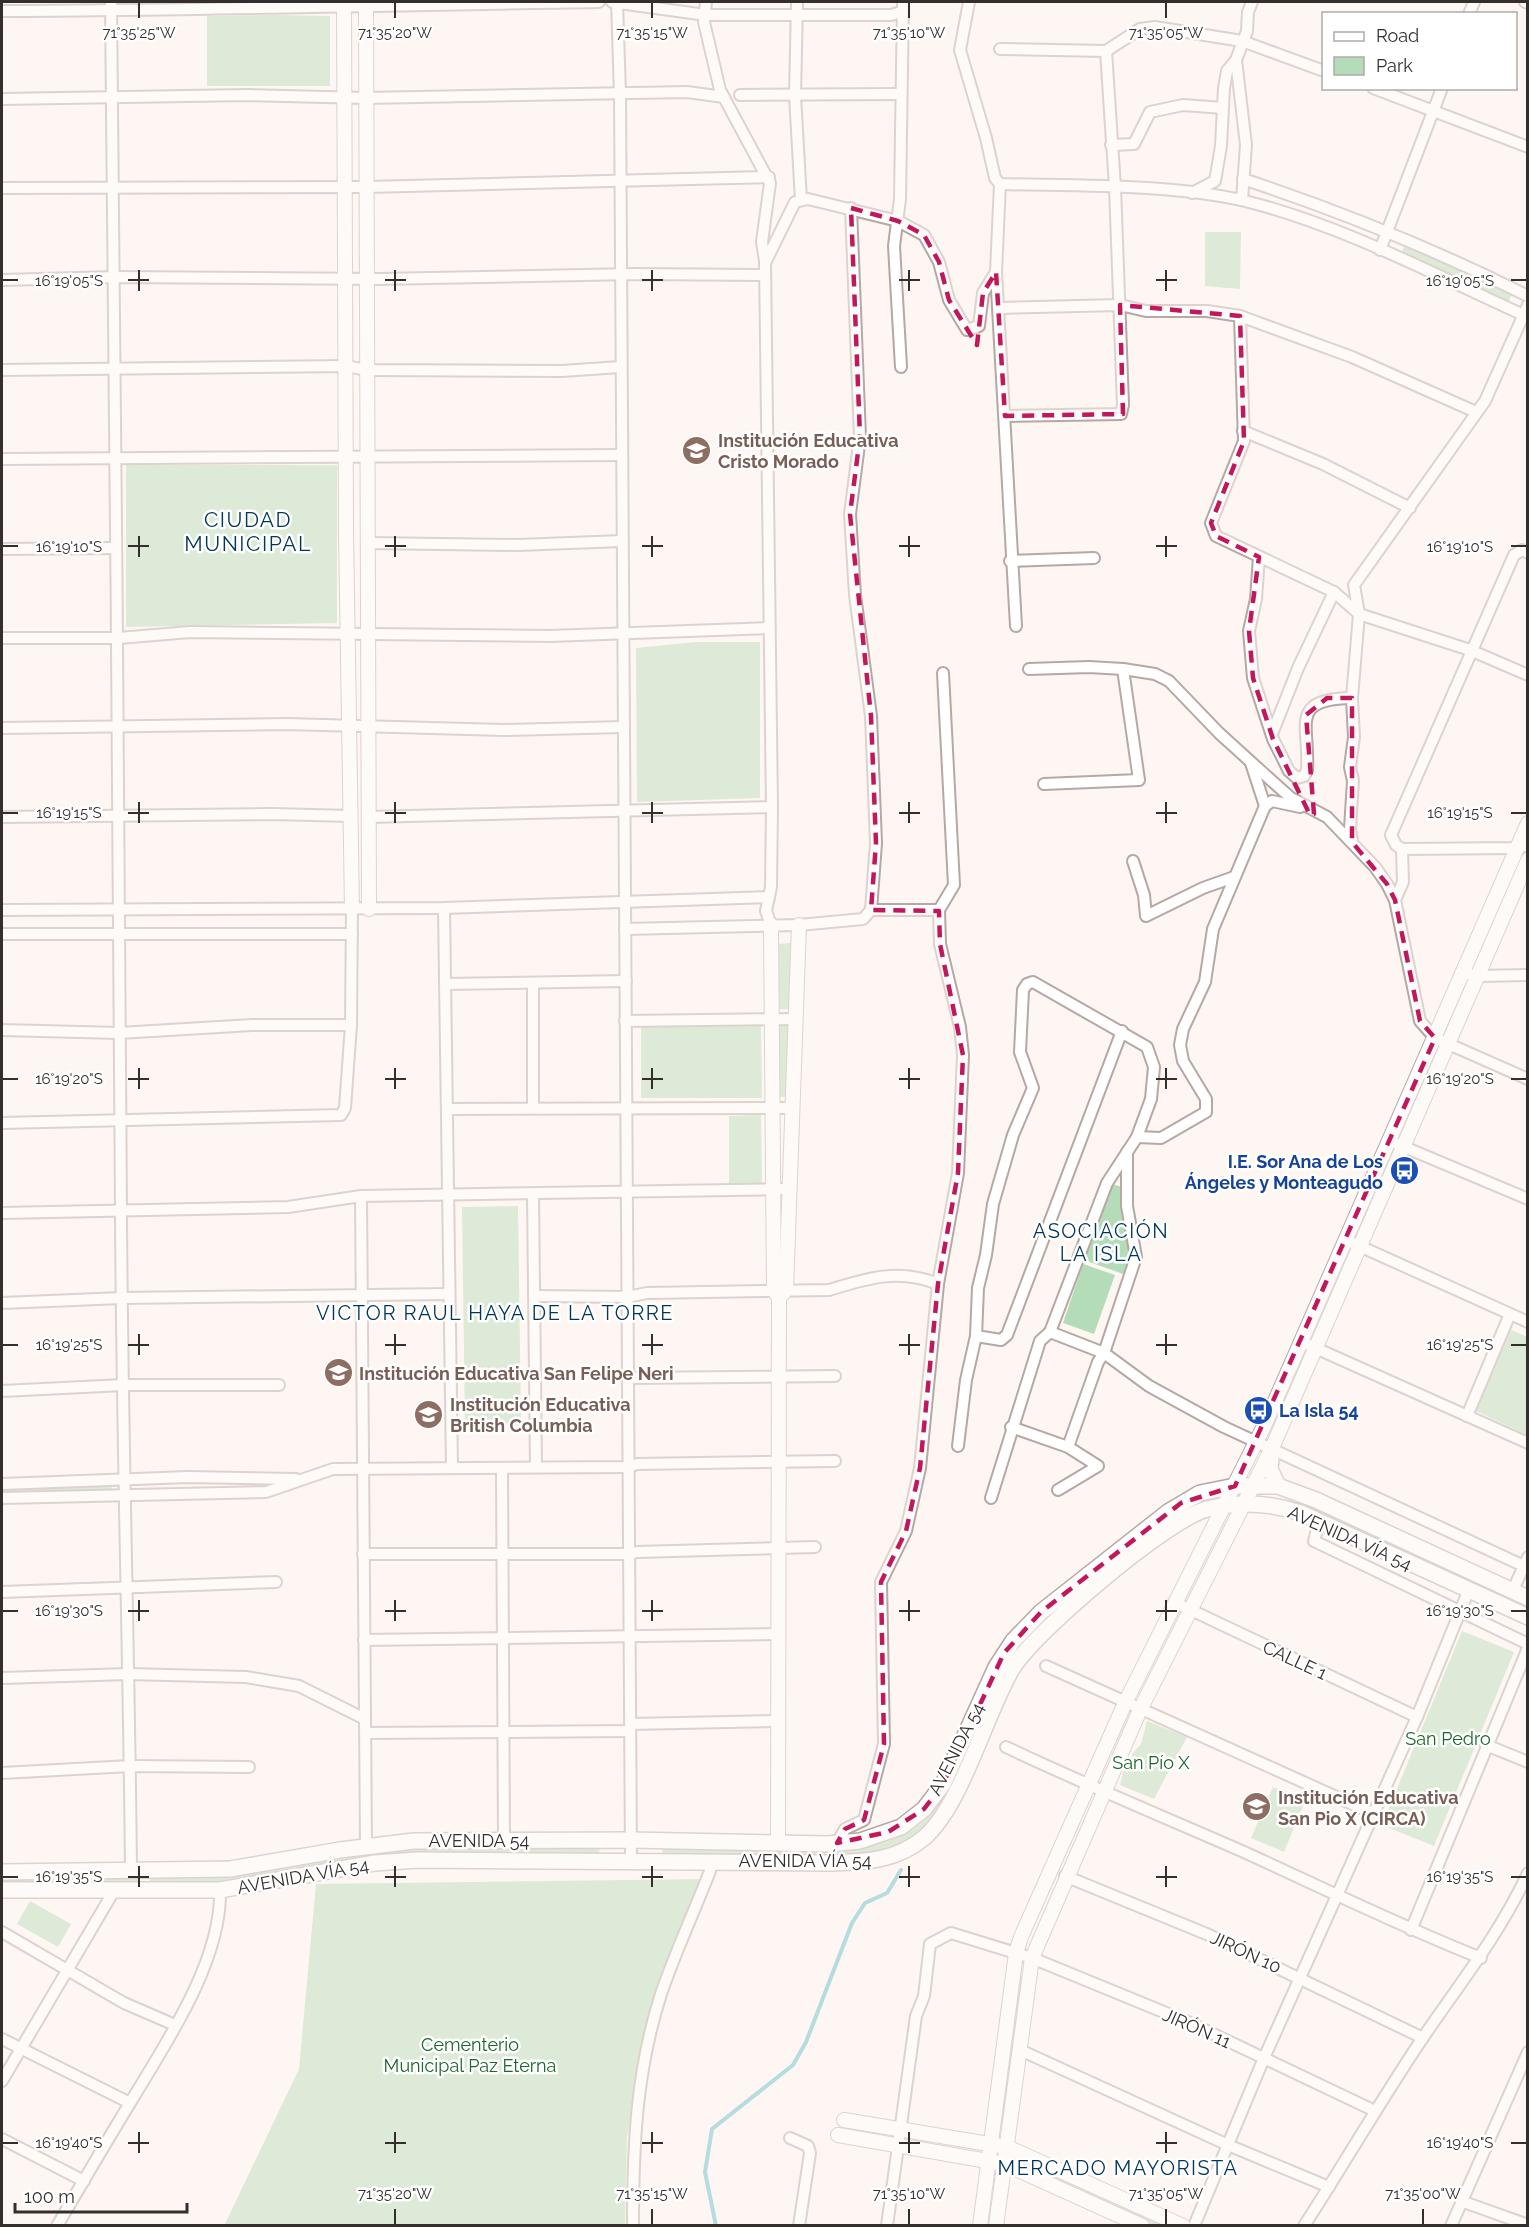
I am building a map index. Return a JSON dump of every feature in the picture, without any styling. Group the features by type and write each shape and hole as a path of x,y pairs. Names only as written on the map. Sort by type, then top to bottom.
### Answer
{"main road":[{"path":"1272,1448 1270,1469 1278,1486"},
{"name":"AVENIDA 54","path":"2,1872 230,1869 366,1846 414,1841 631,1840 837,1844 860,1841 888,1832 910,1821 924,1809 943,1784 1004,1653 1041,1612 1181,1503 1200,1493 1235,1486 1278,1486 1343,1512 1527,1598"},
{"name":"AVENIDA VÍA 54","path":"2,1890 220,1890 396,1861 871,1861 896,1855 916,1844 944,1814 1002,1689 1026,1649 1053,1621 1170,1529 1194,1514 1226,1506 1284,1508 1527,1617"}],"street":[{"path":"2,11 111,6 598,2"},
{"path":"631,1860 620,94 615,2 706,15 891,15 902,7"},
{"path":"706,2 709,48 724,97 768,177 771,191 762,242 765,263"},
{"path":"797,2 795,96 801,200"},
{"path":"969,2 960,50 986,138 995,178 1000,184 996,272 1000,308 1010,561 1016,626"},
{"path":"1192,194 1215,181 1221,146 1227,71 1236,60 1247,31 1248,12 1252,2"},
{"path":"2,1123 122,1123 341,1115 345,1108 351,1025 352,909 346,459 344,4"},
{"path":"366,4 369,909"},
{"path":"111,6 114,458 119,638 117,727 119,1032 131,1870"},
{"path":"901,367 894,246 898,221 902,7"},
{"path":"1000,49 1106,51 1140,29 1155,27 1242,41 1322,71"},
{"path":"1005,416 1121,414 1123,405 1120,305 1106,51"},
{"path":"1236,60 1245,145 1242,201"},
{"path":"1379,90 1527,147"},
{"path":"1380,250 1441,90"},
{"path":"2,99 248,95 366,98 687,92 724,97"},
{"path":"740,95 900,94"},
{"path":"1111,145 1134,144 1150,112 1183,105 1223,108"},
{"path":"2,188 366,187 768,177"},
{"path":"1243,179 1323,206 1387,232 1527,296"},
{"path":"1000,184 1115,187 1242,201 1312,222 1526,312 1485,401 1354,585 1359,614 1352,698 1354,737 1350,767 1353,781 1350,830 1352,842"},
{"path":"778,1843 777,1462 780,1292 773,1190 771,925 766,911 769,897 772,807 763,275 765,263 790,210 795,202 801,200 817,200 898,221 924,235 939,262 949,300 967,330 979,326 983,293 996,272"},
{"path":"625,928 799,925 863,919 871,910 876,843 871,717 855,595 850,514 860,437 851,208"},
{"path":"2,280 114,276 521,278 621,274 763,275"},
{"path":"1000,308 1120,305 1146,311 1207,311 1240,316 1352,357 1476,412"},
{"path":"1240,316 1244,441 1211,523 1216,536 1334,592 1359,614 1470,650 1527,675"},
{"path":"2,370 347,366 366,370 550,371 620,367"},
{"path":"1244,431 1323,464 1410,508"},
{"path":"2,459 346,459 621,455"},
{"path":"367,543 518,545 622,541"},
{"path":"2,549 116,548"},
{"path":"1522,847 1402,849 1396,845 1391,835 1470,650 1514,555 1522,550 1527,553"},
{"path":"1259,557 1256,599 1249,631 1250,652 1260,705 1289,771 1297,778 1304,776 1308,760 1306,715 1313,705 1327,699 1352,698"},
{"path":"1010,561 1094,558"},
{"path":"1272,734 1298,668 1334,592"},
{"path":"2,639 119,638 190,632 348,632 368,636 624,634 769,628"},
{"path":"1029,669 1089,667 1124,669 1155,674 1169,681 1250,761 1291,798 1312,811"},
{"path":"1044,784 1139,780 1124,669"},
{"path":"837,1844 845,1829 864,1820 884,1744 881,1582 906,1531 920,1468 938,1284 958,1173 963,1055 960,1027 940,944 939,910 954,885 943,673"},
{"path":"2,728 350,725 504,729 623,727"},
{"path":"1250,761 1265,806"},
{"path":"1137,1137 1161,1138 1206,1112 1206,1099 1183,1061 1180,1045 1183,1029 1205,982 1213,928 1265,806 1272,801 1279,801 1327,817 1352,842 1387,884 1395,900 1420,1021 1435,1038 1527,1079"},
{"path":"368,818 772,807"},
{"path":"2,817 272,814 351,816"},
{"path":"980,2226 1016,1953 1086,1785 1174,1602 1226,1506 1302,1342 1463,973 1522,847 1527,823"},
{"path":"1395,900 1403,882 1402,849"},
{"path":"996,2226 1032,1958 1102,1791 1140,1710 1246,1505 1272,1448 1479,976 1527,860"},
{"path":"1133,861 1144,895 1146,916 1203,888 1234,877"},
{"path":"2,910 444,908 769,897"},
{"path":"444,908 452,1467"},
{"path":"871,910 939,910"},
{"path":"780,1292 790,1189 799,925"},
{"path":"2,934 352,934"},
{"path":"1463,973 1479,976 1527,975"},
{"path":"446,984 626,981"},
{"path":"958,1446 966,1380 976,1336 978,1288 986,1255 993,1204 1013,1135 1033,1088 1020,1052 1023,990 1027,984 1033,982 1147,1047 1154,1067 1151,1099 1137,1137 1107,1183 1050,1332 1040,1341 1011,1427 991,1498"},
{"path":"533,984 533,1108"},
{"path":"625,1021 796,1020"},
{"path":"2,1030 119,1032 252,1025 351,1025"},
{"path":"976,1336 1001,1340 1007,1335 1122,1031"},
{"path":"447,1109 793,1108"},
{"path":"1390,1141 1527,1199"},
{"path":"1068,1447 1098,1362 1104,1353 1136,1257 1127,1206 1127,1151"},
{"path":"2,1213 288,1207 361,1196 790,1189"},
{"path":"533,1194 536,1467"},
{"path":"361,1196 363,1718 366,1733 366,1846"},
{"path":"1346,1240 1527,1322"},
{"path":"534,1296 627,1297 647,1293 829,1290 891,1275 909,1274 938,1284"},
{"path":"2,1303 122,1298 448,1294"},
{"path":"1467,1416 1510,1314"},
{"path":"1050,1332 1104,1353 1149,1386 1256,1442 1526,1564 1512,1592"},
{"path":"1302,1342 1527,1443"},
{"path":"628,1378 835,1376"},
{"path":"2,1391 124,1385 279,1385"},
{"path":"1011,1427 1068,1447 1098,1466 1058,1491"},
{"path":"2,1498 266,1492 333,1469 628,1467 637,1464 835,1461"},
{"path":"502,1467 504,1840"},
{"path":"2,1484 189,1476 302,1480"},
{"path":"1319,1522 1314,1541 1527,1644"},
{"path":"363,1554 629,1554 815,1547"},
{"path":"2,1592 276,1582"},
{"path":"1194,2226 1335,1895 1417,1717 1468,1592"},
{"name":"CALLE 1","path":"1174,1602 1417,1717"},
{"path":"364,1640 778,1634"},
{"path":"1410,1930 1527,1648"},
{"path":"1046,1666 1372,1813"},
{"path":"2,1678 128,1674 246,1677 307,1689 363,1718"},
{"path":"366,1733 630,1727 778,1720"},
{"path":"1486,1745 1527,1762"},
{"path":"1006,1747 1410,1930 1481,1958"},
{"path":"2,1773 130,1766 249,1767"},
{"path":"633,2226 633,2141 647,2049 661,1995 710,1871 711,1860"},
{"path":"1050,1869 1065,1876"},
{"path":"1304,2226 1423,2038 1481,1958 1510,1911 1527,1873"},
{"name":"JIRÓN 10","path":"1065,1876 1209,1935 1423,2038"},
{"path":"2,2081 115,1889"},
{"path":"57,2226 175,2025 211,1952 221,1911 220,1890"},
{"path":"2,1932 124,2003 175,2025"},
{"name":"JIRÓN 11","path":"899,2128 916,2016 924,1996 930,1944 951,1933 1032,1958 1188,2022 1375,2111"},
{"path":"2,2039 130,2103"},
{"path":"1020,2050 1228,2145 1329,2187"},
{"path":"1451,2226 1527,2052"},
{"path":"1142,2226 1005,2164 838,2135 834,2132 839,2123 844,2120 1007,2147 1183,2226"},
{"path":"887,2226 899,2128"},
{"path":"790,2138 808,2146 810,2153 799,2226"},
{"path":"2,2139 84,2181"},
{"path":"1461,2201 1527,2225"}],"highlighted area":[{"path":"851,208 898,221 924,235 939,262 949,300 977,345 983,293 996,272 1005,416 1123,414 1120,305 1240,316 1244,441 1211,523 1216,536 1259,557 1249,631 1253,678 1273,739 1310,815 1314,814 1306,715 1327,698 1352,698 1352,842 1387,884 1395,900 1420,1021 1435,1038 1235,1486 1181,1503 1041,1612 1004,1653 943,1784 924,1809 888,1832 837,1843 845,1829 864,1820 884,1744 881,1582 906,1531 920,1468 938,1284 958,1173 963,1055 940,944 939,911 871,910 876,843 871,716 850,514 860,437"}],"green space":[{"path":"207,16 330,16 330,86 207,86"},
{"path":"1205,232 1241,232 1240,289 1205,286"},
{"path":"1405,245 1512,293 1509,302 1401,253"},
{"path":"126,465 337,465 337,623 126,627"},
{"path":"697,642 760,642 760,798 637,802 636,648"},
{"path":"791,943 789,1009 779,1009 777,944"},
{"path":"761,1026 762,1098 641,1098 641,1027"},
{"path":"776,1026 790,1026 787,1097 778,1097"},
{"path":"761,1115 762,1183 729,1184 729,1116"},
{"path":"1112,1184 1122,1187 1122,1203 1130,1256 1123,1274 1084,1260"},
{"path":"518,1206 521,1423 465,1424 462,1207"},
{"path":"1083,1264 1115,1275 1094,1334 1063,1323"},
{"path":"1509,1329 1527,1337 1527,1435 1474,1410"},
{"path":"111,1485 112,1488 109,1491 2,1493 2,1488"},
{"path":"1298,1499 1527,1604 1527,1612 1296,1504"},
{"path":"1201,1500 1202,1503 1177,1516 1153,1533 1055,1611 1030,1634 1009,1661 997,1682 967,1756 943,1803 928,1823 910,1839 891,1848 858,1857 662,1854 663,1846 829,1849 873,1845 901,1836 922,1822 940,1802 967,1750 1003,1668 1017,1646 1033,1628 1131,1548 1172,1518"},
{"name":"San Pedro","path":"1462,1631 1514,1652 1434,1846 1382,1825"},
{"name":"San Pío X","path":"1147,1721 1187,1737 1154,1799 1120,1785 1123,1772 1132,1762 1132,1754 1141,1744"},
{"path":"1273,1787 1305,1801 1284,1852 1251,1838"},
{"path":"600,1845 599,1854 417,1854 213,1884 150,1884 150,1875 308,1861 417,1847"},
{"path":"140,1875 140,1883 2,1884 2,1877"},
{"name":"Cementerio Municipal Paz Eterna","path":"703,1879 652,2001 627,2137 625,2225 224,2226 299,2069 316,1884"},
{"path":"30,1901 71,1924 58,1947 17,1924"},
{"path":"1020,1976 1023,1976 1003,2125 999,2124"},
{"path":"1021,2159 1170,2225 1153,2225 1019,2165"}],"waterway":[{"path":"716,2226 705,2172 712,2129 793,2065 806,2042 852,1923 865,1903 887,1893 901,1870"}],"place":[{"name":"Institución Educativa Cristo Morado","path":"697,450"},
{"name":"I.E. Sor Ana de Los Ángeles y Monteagudo","path":"1404,1171"},
{"name":"Institución Educativa San Felipe Neri","path":"338,1373"},
{"name":"La Isla 54","path":"1258,1410"},
{"name":"Institución Educativa British Columbia","path":"429,1414"},
{"name":"Institución Educativa San Pio X (CIRCA)","path":"1257,1807"}],"district":[{"name":"CIUDAD MUNICIPAL","path":"248,531"},
{"name":"ASOCIACIÓN LA ISLA","path":"1101,1242"},
{"name":"VICTOR RAUL HAYA DE LA TORRE","path":"495,1313"},
{"name":"MERCADO MAYORISTA","path":"1118,2168"}]}
